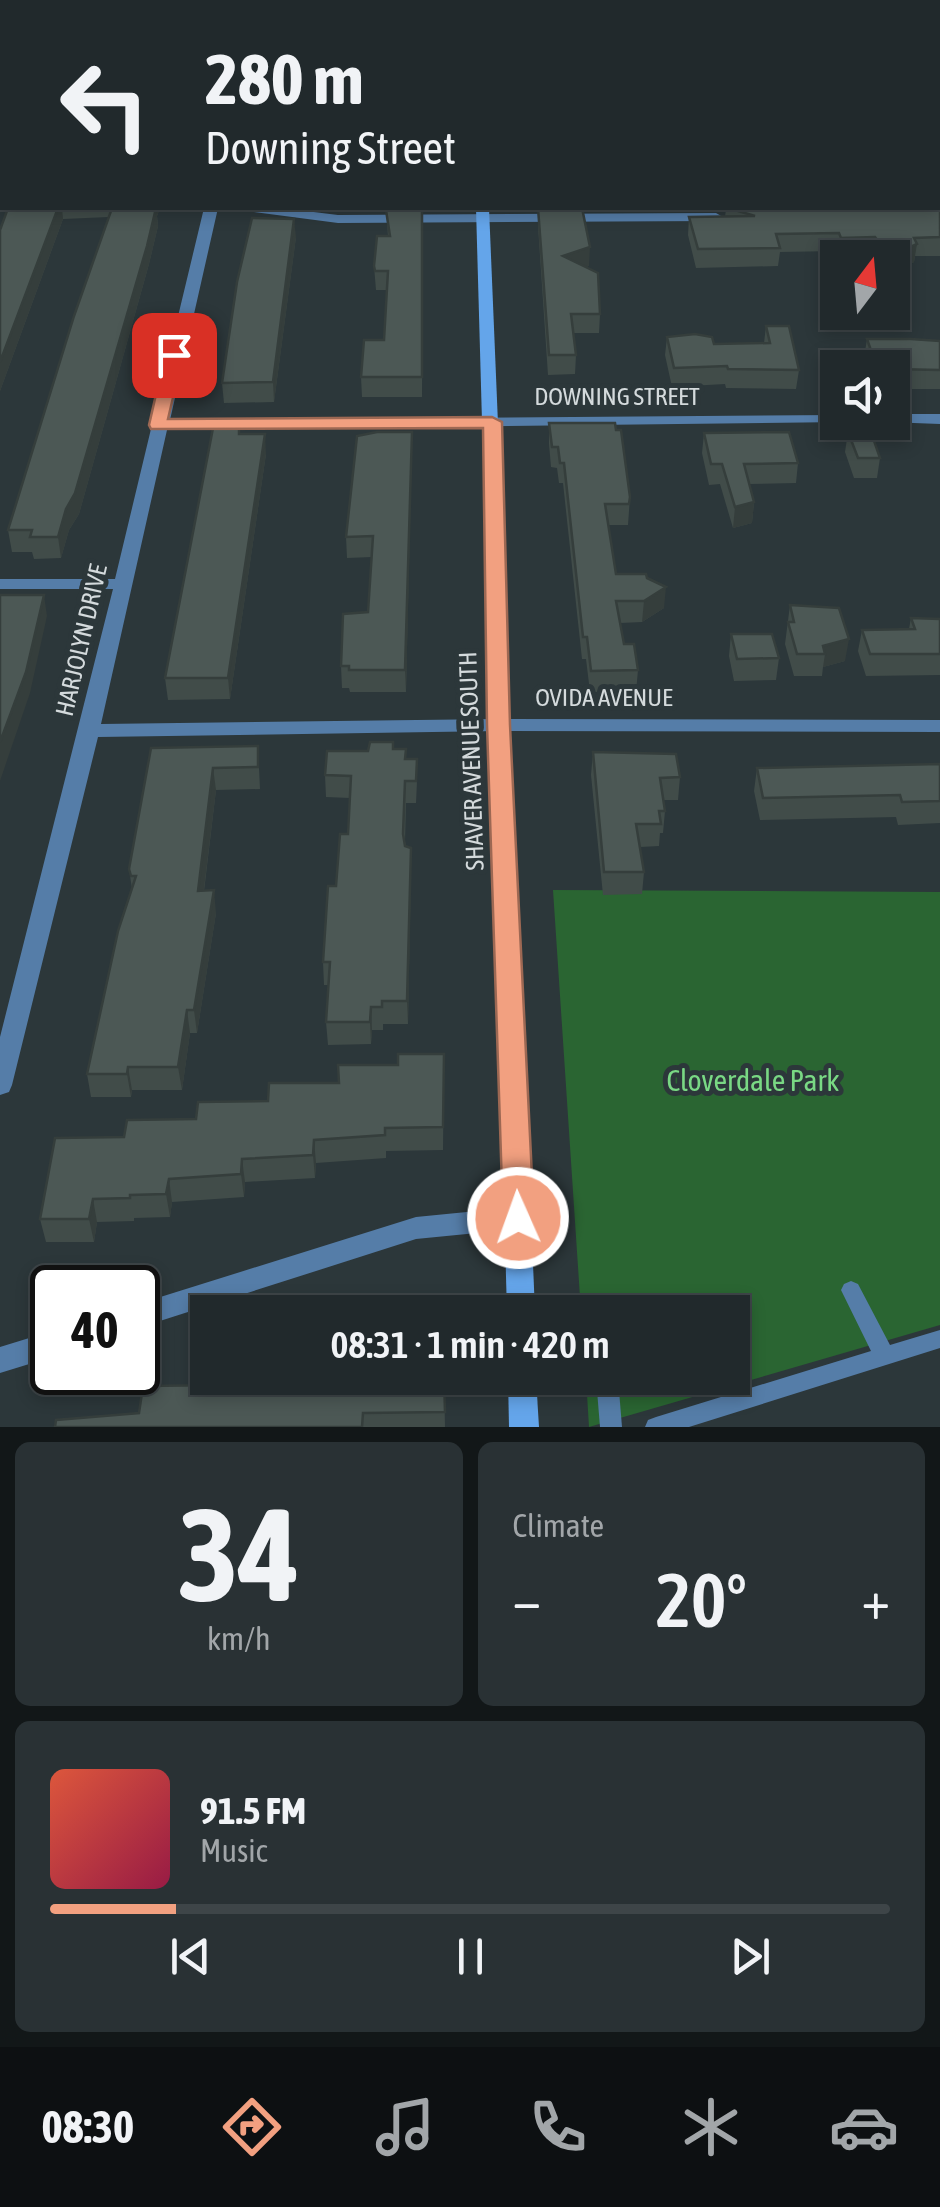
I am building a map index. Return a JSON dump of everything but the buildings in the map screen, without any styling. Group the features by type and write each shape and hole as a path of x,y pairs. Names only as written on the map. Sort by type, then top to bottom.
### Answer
{"street":[{"name":"HARJOLYN DRIVE","path":"0,1085 89,731 211,210"},
{"path":"269,210 338,219 482,213 723,217"},
{"name":"SHAVER AVENUE SOUTH","path":"482,213 520,1295"},
{"path":"910,419 940,419"},
{"name":"DOWNING STREET","path":"158,425 820,420"},
{"path":"0,584 122,584"},
{"name":"OVIDA AVENUE","path":"89,731 498,725 940,726"},
{"path":"160,1309 416,1228 518,1218"},
{"path":"0,1360 30,1351"},
{"path":"523,1395 524,1427"}],"lane":[{"path":"852,1290 885,1356"},
{"path":"656,1427 940,1339"},
{"path":"609,1395 612,1427"}],"green space":[{"name":"Cloverdale Park","path":"553,890 940,892 940,1325 750,1380 750,1295 580,1295"},
{"name":"Cloverdale Park","path":"587,1395 699,1395 589,1427"}],"route":[{"path":"174,355 158,425 492,422 498,725 518,1218"}]}
